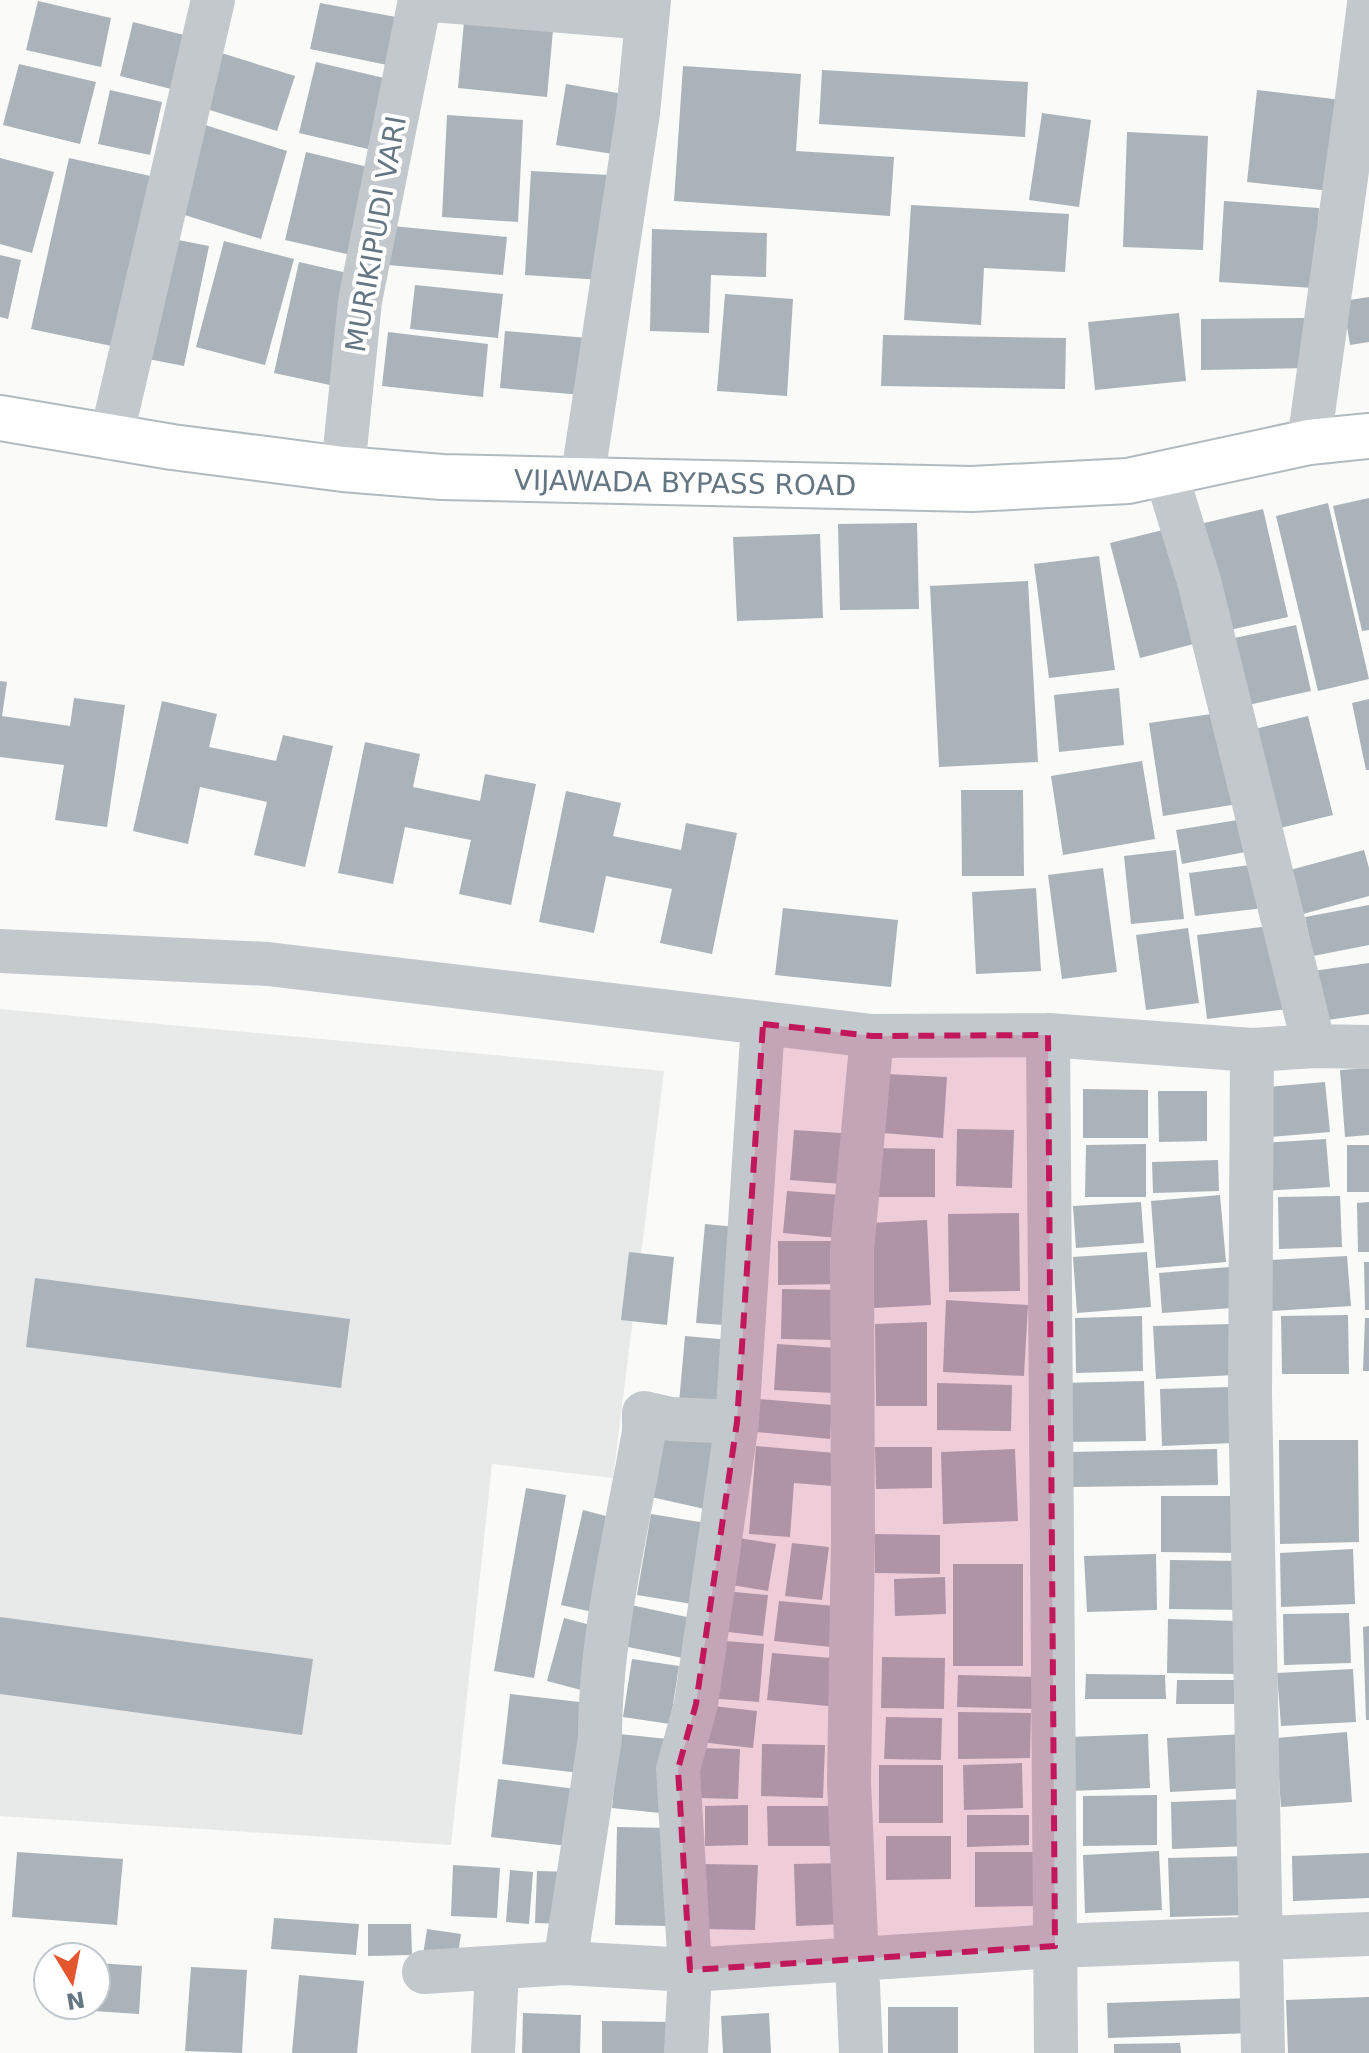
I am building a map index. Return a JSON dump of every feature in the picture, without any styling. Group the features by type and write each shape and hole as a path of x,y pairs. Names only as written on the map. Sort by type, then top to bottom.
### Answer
{"main road":[{"name":"VIJAWADA BYPASS ROAD","path":"0,418 111,438 343,469 442,477 972,489 1128,481 1309,442 1369,436"}],"street":[{"path":"111,438 213,0"},
{"name":"MURIKIPUDI VARI","path":"343,469 360,301 420,0"},
{"path":"433,0 648,9 638,113 582,481"},
{"path":"1309,442 1362,106 1369,4"},
{"path":"1166,474 1199,581 1314,1046"},
{"path":"0,951 268,964 872,1036 1048,1035 1252,1050 1314,1046 1369,1047"},
{"path":"686,2053 690,1970 678,1769 696,1704 737,1422 763,1024"},
{"path":"1048,1035 1056,2053"},
{"path":"861,2053 849,1782 853,1540 852,1250 872,1036"},
{"path":"1252,1050 1250,1395 1263,2053"},
{"path":"565,1963 600,1738 605,1650 644,1432 644,1413 670,1419 737,1422"},
{"path":"424,1972 565,1963 690,1970 1055,1946 1369,1934"},
{"path":"493,2053 497,1969"}],"highlighted area":[{"path":"763,1024 872,1036 1048,1035 1055,1946 690,1970 678,1769 696,1704 737,1422"}],"shaded area":[{"path":"0,1009 664,1071 613,1478 492,1464 451,1845 0,1816"}],"building":[{"path":"38,1 111,18 101,67 26,50"},
{"path":"320,3 396,17 387,65 310,49"},
{"path":"465,11 554,19 547,97 458,88"},
{"path":"133,22 184,35 171,89 120,76"},
{"path":"215,51 295,76 277,131 197,106"},
{"path":"316,62 384,78 368,149 299,133"},
{"path":"19,64 96,82 80,144 3,125"},
{"path":"683,66 801,74 796,151 894,157 890,216 674,201"},
{"path":"822,70 1028,82 1025,137 819,124"},
{"path":"566,84 629,95 619,155 556,145"},
{"path":"110,90 162,102 150,155 98,144"},
{"path":"1257,90 1342,100 1331,191 1247,182"},
{"path":"1042,113 1091,120 1079,207 1029,200"},
{"path":"447,115 523,120 518,222 442,217"},
{"path":"199,123 287,151 261,239 172,211"},
{"path":"1127,132 1208,136 1203,250 1123,247"},
{"path":"306,152 372,168 351,255 285,240"},
{"path":"0,158 54,172 32,253 0,244"},
{"path":"69,158 164,179 126,349 31,329"},
{"path":"531,171 609,175 602,280 525,275"},
{"path":"1224,201 1319,208 1314,288 1219,282"},
{"path":"911,205 1069,214 1065,272 984,268 981,325 904,320"},
{"path":"392,226 507,237 503,275 388,265"},
{"path":"652,229 767,233 766,277 711,275 709,333 650,331"},
{"path":"168,238 209,246 184,366 143,358"},
{"path":"224,241 294,259 265,365 196,347"},
{"path":"0,255 21,260 8,319 0,317"},
{"path":"299,262 356,275 330,385 274,373"},
{"path":"415,285 503,294 498,338 410,329"},
{"path":"725,294 793,299 787,396 717,391"},
{"path":"1369,297 1369,342 1350,345 1343,301"},
{"path":"1179,313 1186,381 1095,390 1088,322"},
{"path":"1308,318 1309,368 1201,370 1201,319"},
{"path":"505,331 588,338 583,395 500,388"},
{"path":"388,332 488,344 483,397 382,386"},
{"path":"883,335 1066,338 1065,389 881,386"},
{"path":"1369,498 1369,630 1362,631 1333,506"},
{"path":"1328,503 1369,679 1318,691 1276,516"},
{"path":"1263,509 1288,617 1221,632 1196,525"},
{"path":"917,523 919,609 840,610 838,524"},
{"path":"1175,527 1205,641 1140,658 1110,543"},
{"path":"820,534 823,618 737,621 733,537"},
{"path":"1099,556 1115,670 1049,678 1034,564"},
{"path":"1028,581 1038,762 939,767 930,586"},
{"path":"1296,625 1311,691 1239,707 1225,640"},
{"path":"0,681 7,682 2,716 70,726 74,698 125,705 107,827 55,820 64,765 0,757"},
{"path":"1119,688 1124,745 1059,752 1054,695"},
{"path":"1369,699 1369,770 1366,770 1352,703"},
{"path":"162,701 217,714 209,747 276,761 283,735 333,746 305,867 254,855 267,802 200,787 188,844 133,831"},
{"path":"1225,712 1238,804 1163,816 1149,723"},
{"path":"1308,716 1333,815 1272,830 1247,731"},
{"path":"365,742 420,754 413,787 480,801 485,774 536,784 511,905 459,894 471,840 405,827 393,884 338,873"},
{"path":"1142,761 1155,839 1063,855 1051,776"},
{"path":"961,790 1023,790 1024,876 962,876"},
{"path":"566,791 621,803 613,836 681,850 686,823 737,833 712,954 660,943 672,889 606,876 594,933 539,922"},
{"path":"1250,818 1256,850 1182,864 1176,830"},
{"path":"1176,850 1184,919 1131,924 1124,856"},
{"path":"1364,850 1369,868 1369,896 1303,914 1290,870"},
{"path":"1258,864 1264,908 1195,916 1189,873"},
{"path":"1103,868 1117,972 1062,979 1048,875"},
{"path":"1036,888 1041,971 976,974 972,892"},
{"path":"1369,905 1369,945 1313,956 1305,917"},
{"path":"783,908 898,920 891,987 775,975"},
{"path":"1277,925 1287,1009 1207,1019 1197,935"},
{"path":"1188,928 1199,1003 1146,1010 1136,935"},
{"path":"1369,963 1369,1014 1321,1021 1313,971"},
{"path":"1369,1068 1369,1135 1345,1137 1340,1070"},
{"path":"887,1074 947,1077 943,1138 883,1133"},
{"path":"1325,1082 1330,1132 1258,1138 1254,1088"},
{"path":"1083,1089 1148,1090 1148,1138 1083,1138"},
{"path":"1158,1091 1207,1091 1207,1141 1159,1142"},
{"path":"957,1129 1014,1130 1012,1188 956,1186"},
{"path":"794,1130 857,1134 855,1185 790,1180"},
{"path":"1326,1139 1330,1187 1263,1191 1261,1143"},
{"path":"1146,1144 1146,1197 1085,1197 1086,1145"},
{"path":"1347,1145 1369,1145 1369,1192 1347,1192"},
{"path":"873,1148 935,1149 935,1197 874,1197"},
{"path":"1218,1160 1219,1191 1153,1193 1152,1162"},
{"path":"787,1191 842,1195 838,1238 783,1233"},
{"path":"1220,1195 1226,1262 1156,1268 1151,1201"},
{"path":"1340,1196 1342,1247 1279,1249 1278,1197"},
{"path":"1141,1202 1144,1243 1076,1248 1073,1206"},
{"path":"1369,1202 1369,1252 1358,1252 1357,1203"},
{"path":"1019,1213 1020,1291 949,1292 948,1214"},
{"path":"927,1220 931,1305 874,1308 870,1223"},
{"path":"705,1224 747,1228 737,1326 696,1323"},
{"path":"778,1241 842,1241 842,1284 778,1285"},
{"path":"629,1252 674,1257 667,1325 621,1320"},
{"path":"1147,1252 1151,1307 1077,1313 1073,1257"},
{"path":"1347,1256 1351,1306 1272,1311 1269,1260"},
{"path":"1364,1262 1369,1262 1369,1310 1365,1310"},
{"path":"1229,1267 1232,1308 1162,1313 1159,1273"},
{"path":"35,1278 350,1319 341,1388 26,1347"},
{"path":"782,1289 841,1290 840,1340 781,1339"},
{"path":"946,1300 1028,1305 1024,1376 943,1372"},
{"path":"1348,1315 1349,1374 1282,1374 1281,1316"},
{"path":"1142,1316 1143,1371 1076,1373 1075,1318"},
{"path":"1365,1318 1369,1318 1369,1371 1363,1371"},
{"path":"927,1322 927,1406 876,1406 875,1324"},
{"path":"1232,1324 1234,1375 1156,1379 1153,1326"},
{"path":"685,1336 731,1340 723,1419 678,1414"},
{"path":"777,1344 837,1348 834,1393 774,1390"},
{"path":"1144,1381 1146,1441 1063,1442 1061,1383"},
{"path":"937,1383 1012,1385 1011,1431 937,1430"},
{"path":"1232,1387 1233,1443 1162,1446 1160,1389"},
{"path":"759,1399 832,1405 830,1439 757,1432"},
{"path":"667,1428 724,1440 709,1510 651,1497"},
{"path":"1279,1440 1358,1440 1359,1542 1280,1544"},
{"path":"756,1446 835,1453 832,1486 794,1483 790,1537 749,1534"},
{"path":"875,1447 932,1447 932,1488 876,1489"},
{"path":"1015,1449 1018,1521 943,1524 941,1452"},
{"path":"1217,1449 1218,1485 1071,1487 1070,1452"},
{"path":"526,1488 566,1495 534,1678 494,1671"},
{"path":"1161,1496 1240,1496 1240,1553 1161,1552"},
{"path":"583,1510 625,1521 602,1614 561,1605"},
{"path":"651,1514 706,1523 692,1604 637,1595"},
{"path":"875,1534 940,1535 940,1574 875,1573"},
{"path":"733,1537 776,1544 768,1591 725,1584"},
{"path":"792,1543 829,1547 822,1600 785,1596"},
{"path":"1353,1549 1355,1604 1281,1607 1280,1553"},
{"path":"1156,1554 1157,1610 1087,1612 1084,1556"},
{"path":"1170,1560 1244,1561 1244,1610 1169,1609"},
{"path":"953,1564 1023,1564 1023,1666 953,1666"},
{"path":"945,1577 946,1614 895,1616 894,1579"},
{"path":"724,1591 768,1595 763,1636 720,1631"},
{"path":"779,1601 835,1606 831,1647 774,1641"},
{"path":"631,1605 696,1619 688,1659 623,1646"},
{"path":"1349,1613 1351,1663 1284,1665 1283,1614"},
{"path":"0,1617 313,1659 302,1735 0,1694"},
{"path":"564,1618 602,1628 585,1691 547,1681"},
{"path":"1168,1619 1238,1621 1237,1674 1167,1673"},
{"path":"1369,1626 1369,1720 1366,1720 1363,1627"},
{"path":"712,1640 764,1644 759,1702 707,1698"},
{"path":"772,1653 843,1659 838,1707 767,1700"},
{"path":"882,1657 945,1658 944,1709 881,1708"},
{"path":"632,1659 679,1666 670,1724 623,1717"},
{"path":"1353,1669 1356,1722 1281,1726 1277,1673"},
{"path":"1086,1674 1165,1675 1166,1699 1085,1699"},
{"path":"958,1675 1038,1677 1038,1709 957,1707"},
{"path":"1177,1680 1235,1680 1235,1704 1176,1704"},
{"path":"510,1694 588,1703 580,1773 502,1764"},
{"path":"696,1704 757,1711 753,1748 691,1741"},
{"path":"958,1712 1031,1713 1030,1758 958,1759"},
{"path":"886,1717 942,1718 941,1760 884,1759"},
{"path":"1347,1732 1352,1802 1281,1807 1276,1738"},
{"path":"619,1734 668,1739 660,1813 612,1808"},
{"path":"1148,1734 1150,1788 1070,1791 1068,1737"},
{"path":"1246,1734 1249,1788 1170,1792 1167,1738"},
{"path":"762,1744 825,1745 823,1798 761,1796"},
{"path":"700,1748 740,1749 738,1799 698,1798"},
{"path":"1022,1763 1023,1808 964,1810 963,1765"},
{"path":"879,1765 943,1765 943,1823 879,1823"},
{"path":"498,1779 583,1790 576,1847 491,1837"},
{"path":"1157,1795 1157,1845 1083,1846 1083,1796"},
{"path":"1248,1799 1250,1846 1172,1849 1171,1802"},
{"path":"748,1805 748,1845 705,1846 705,1806"},
{"path":"767,1806 830,1806 830,1846 768,1846"},
{"path":"967,1815 1029,1815 1029,1845 967,1847"},
{"path":"617,1827 671,1828 670,1926 615,1925"},
{"path":"886,1836 951,1836 951,1879 886,1880"},
{"path":"1159,1851 1162,1910 1085,1913 1083,1855"},
{"path":"17,1852 123,1859 117,1925 12,1917"},
{"path":"975,1852 1039,1852 1039,1906 975,1907"},
{"path":"1369,1853 1369,1898 1293,1901 1292,1856"},
{"path":"1248,1856 1250,1915 1170,1917 1168,1858"},
{"path":"843,1863 845,1924 796,1926 794,1864"},
{"path":"703,1864 758,1865 755,1930 701,1929"},
{"path":"453,1865 500,1868 497,1918 451,1916"},
{"path":"510,1870 533,1872 529,1924 506,1922"},
{"path":"537,1871 574,1872 570,1924 535,1923"},
{"path":"274,1918 359,1924 356,1955 271,1949"},
{"path":"368,1924 411,1924 412,1955 368,1956"},
{"path":"427,1929 461,1934 457,1960 423,1955"},
{"path":"112,1964 142,1966 139,2014 112,2012"},
{"path":"191,1967 247,1970 242,2053 185,2051"},
{"path":"299,1975 364,1981 357,2053 292,2053"},
{"path":"1369,1997 1369,2053 1288,2053 1286,2000"},
{"path":"1251,1998 1252,2033 1108,2038 1107,2003"},
{"path":"888,2007 958,2007 958,2053 888,2053"},
{"path":"523,2013 581,2015 580,2053 522,2053"},
{"path":"769,2013 771,2053 723,2053 721,2016"},
{"path":"602,2021 673,2022 673,2053 602,2053"},
{"path":"1180,2043 1181,2053 1114,2053 1114,2044"}]}
